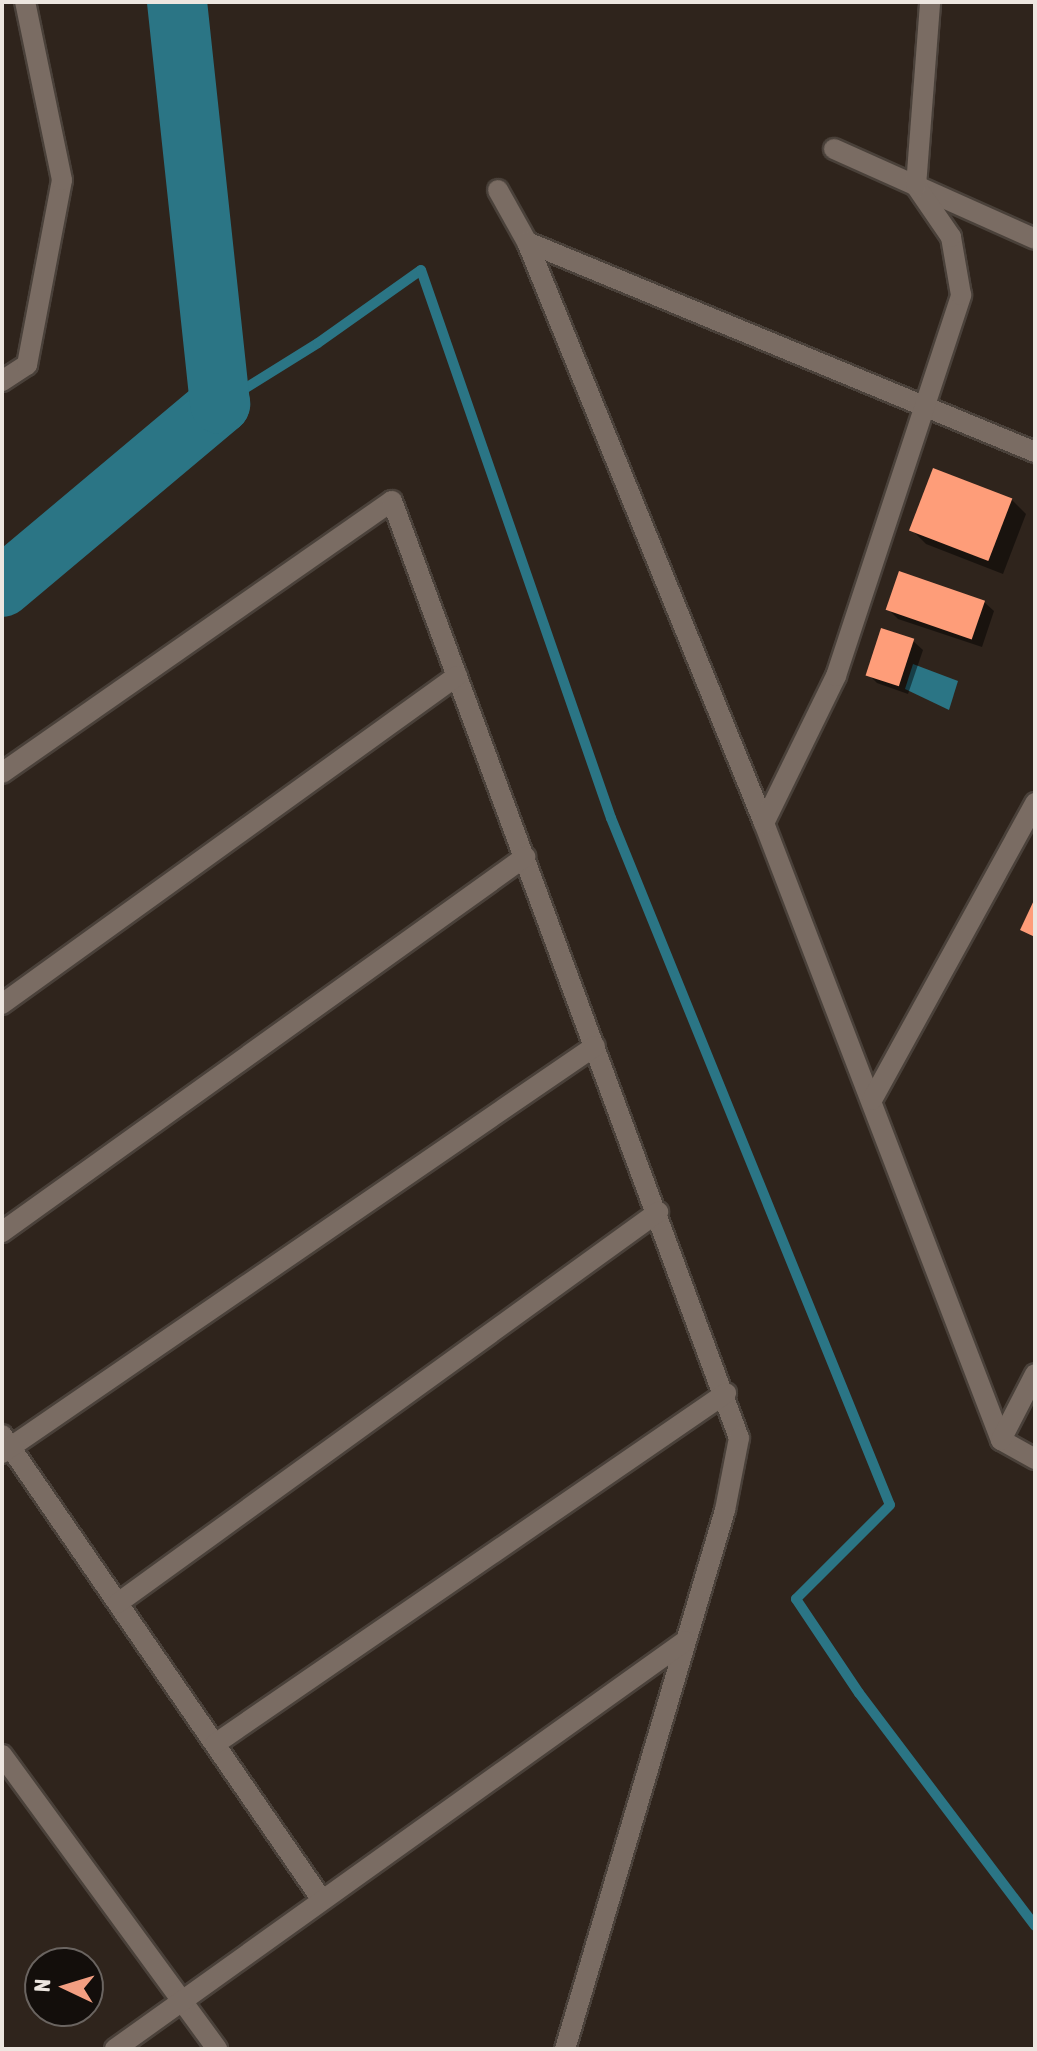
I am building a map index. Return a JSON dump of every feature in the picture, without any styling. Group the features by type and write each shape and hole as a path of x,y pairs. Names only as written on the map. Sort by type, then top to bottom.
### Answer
{"street":[{"path":"2,381 27,365 62,180 25,2"},
{"path":"764,823 836,676 961,295 951,237 916,186 930,2"},
{"path":"834,149 1035,239"},
{"path":"498,190 527,242 764,823 1001,1440 1035,1459"},
{"path":"527,242 1035,452"},
{"path":"2,773 392,501 726,1393 739,1438 725,1510 565,2049"},
{"path":"2,1004 457,676"},
{"path":"872,1100 1035,803"},
{"path":"2,1232 525,857"},
{"path":"322,1900 5,1445 595,1046"},
{"path":"118,1603 658,1212"},
{"path":"1001,1440 1035,1374"},
{"path":"215,1744 726,1393"},
{"path":"115,2049 685,1641"},
{"path":"2,1755 217,2049"}],"water":[{"path":"913,664 958,681 949,710 905,689"}],"building":[{"path":"933,468 1012,498 988,561 909,531"},
{"path":"899,571 985,601 972,639 886,610"},
{"path":"881,628 914,639 899,686 866,676"},
{"path":"1035,898 1035,937 1020,930"}],"waterway":[{"path":"2,587 220,404 177,2"},
{"path":"220,404 318,343 421,270 611,818 890,1505 796,1599 859,1693 1035,1926"}]}
